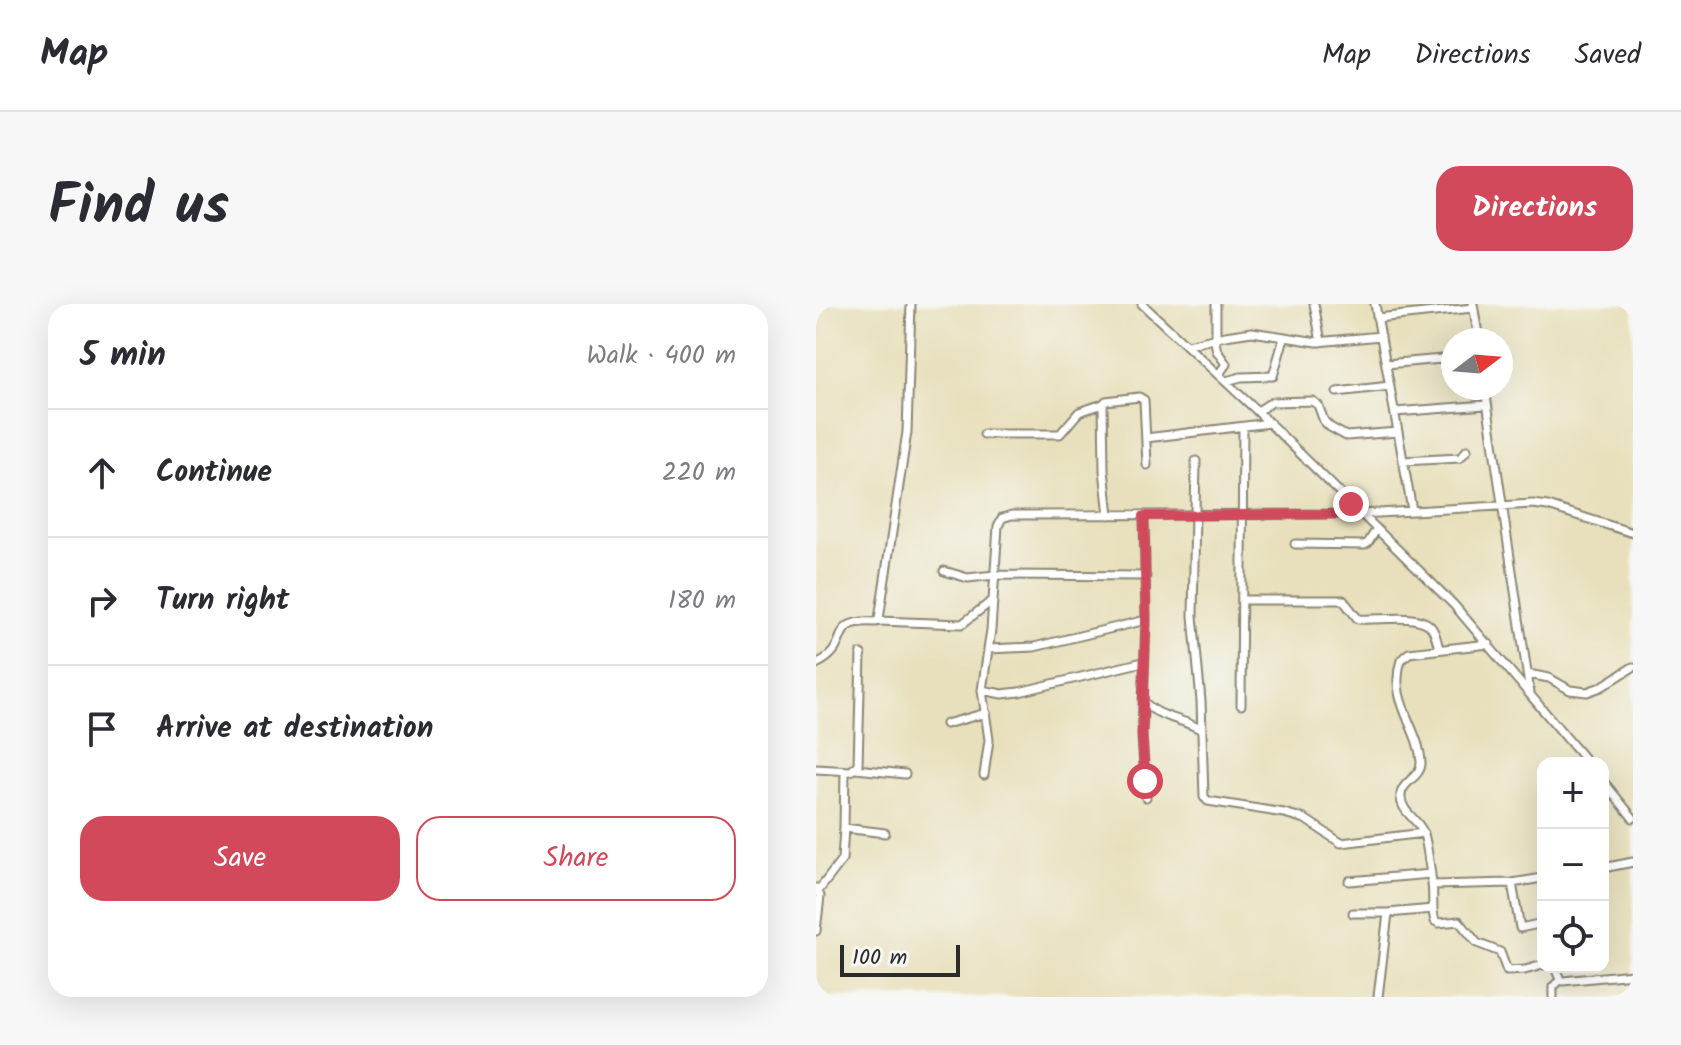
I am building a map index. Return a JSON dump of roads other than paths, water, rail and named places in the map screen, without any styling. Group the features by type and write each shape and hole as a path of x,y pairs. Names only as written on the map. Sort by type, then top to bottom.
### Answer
{"street":[{"path":"878,621 907,432 911,304"},
{"path":"1142,304 1258,411 1454,605 1583,757"},
{"path":"1216,304 1217,351 1226,364 1219,374"},
{"path":"1314,304 1321,342"},
{"path":"1375,304 1412,510"},
{"path":"1377,318 1428,308 1473,306 1477,328"},
{"path":"1188,345 1252,332 1321,342 1381,336"},
{"path":"1226,381 1273,376 1284,338"},
{"path":"1386,364 1441,359"},
{"path":"1337,392 1390,386"},
{"path":"984,434 1060,434 1079,412 1110,399 1141,398 1145,403 1147,465"},
{"path":"1486,400 1530,695"},
{"path":"1258,411 1272,402 1312,401 1318,405 1324,421 1346,436 1398,432"},
{"path":"1103,404 1104,470 1109,515"},
{"path":"1395,412 1486,405"},
{"path":"1146,438 1270,423"},
{"path":"1241,705 1243,427"},
{"path":"1403,461 1460,458 1467,450"},
{"path":"1196,461 1193,626 1201,701 1203,794 1208,801 1305,819 1341,843 1424,833"},
{"path":"984,775 989,740 982,690 998,526 1002,518 1012,515 1340,514 1351,504"},
{"path":"1361,514 1502,504 1548,506 1633,533"},
{"path":"1144,516 1146,620 1142,735 1146,797"},
{"path":"1295,544 1364,545 1376,530"},
{"path":"944,571 968,578 994,575 1146,576"},
{"path":"816,664 833,653 843,629 849,623 962,624 993,600"},
{"path":"1244,600 1343,600 1358,619 1418,620 1430,625 1439,649"},
{"path":"988,649 1026,648 1146,620"},
{"path":"1489,644 1403,656 1399,665 1399,692 1421,761 1420,770 1402,790 1401,798 1424,833 1437,923 1459,921 1477,943 1498,951 1507,971 1537,967"},
{"path":"856,769 859,758 861,654"},
{"path":"982,690 1002,694 1019,692 1143,662"},
{"path":"1528,674 1549,678 1570,690 1587,692 1633,667"},
{"path":"1144,702 1156,713 1200,729"},
{"path":"946,724 986,713"},
{"path":"816,769 905,774"},
{"path":"816,931 817,889 842,860 845,771"},
{"path":"1609,788 1633,818"},
{"path":"844,828 885,833"},
{"path":"1609,867 1633,862"},
{"path":"1349,881 1431,874"},
{"path":"1432,885 1512,883 1537,879"},
{"path":"1512,883 1520,928 1537,924"},
{"path":"1353,913 1433,909"},
{"path":"1378,997 1388,913"},
{"path":"1609,972 1633,974"},
{"path":"1557,973 1560,980"},
{"path":"1553,997 1553,987 1560,980 1593,973"}]}
